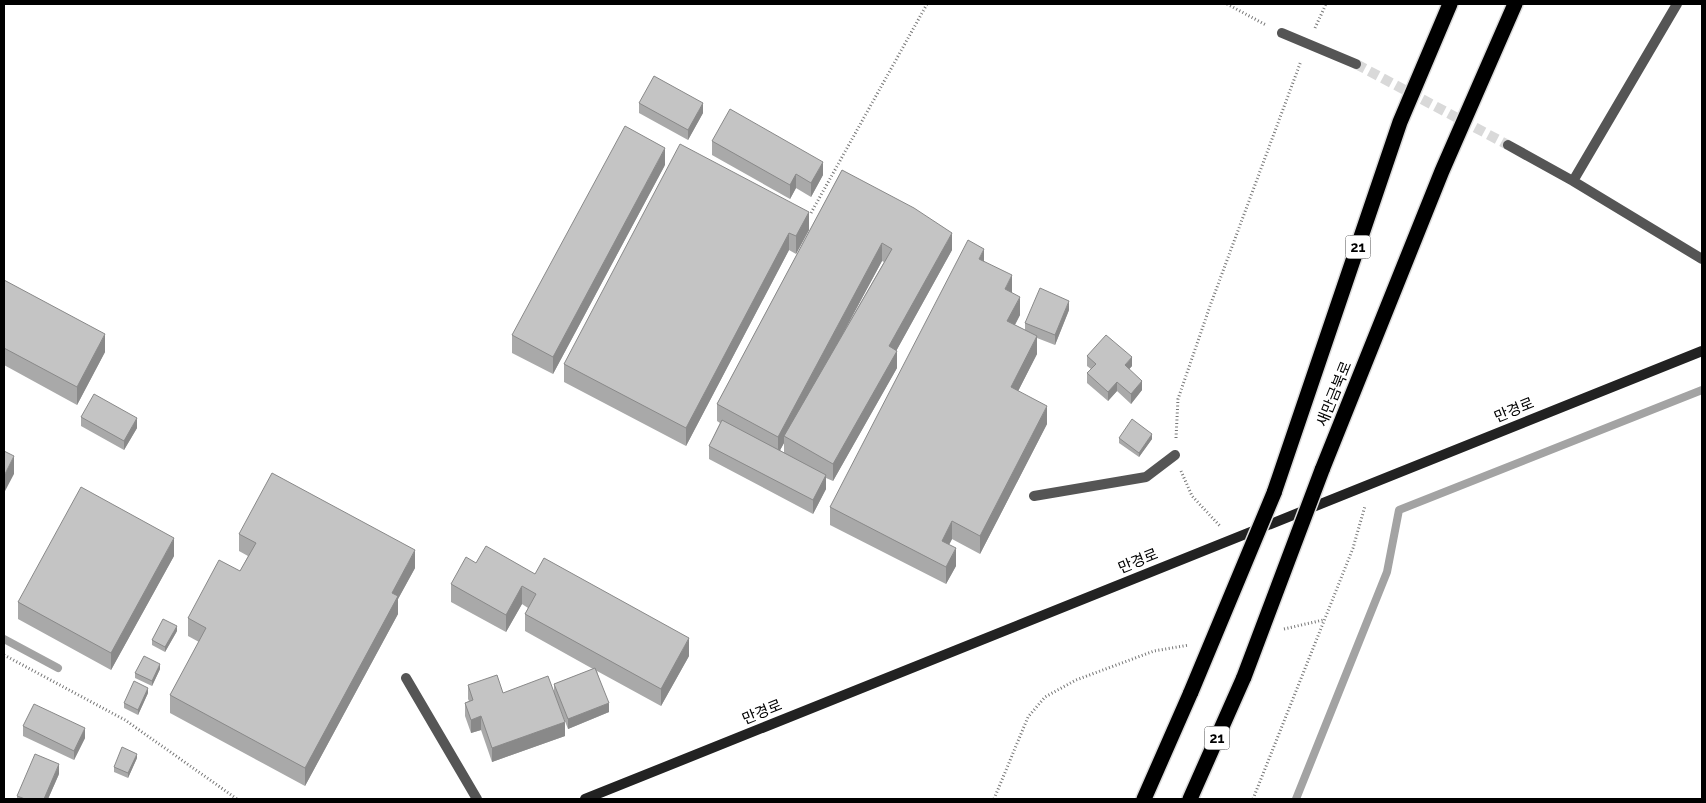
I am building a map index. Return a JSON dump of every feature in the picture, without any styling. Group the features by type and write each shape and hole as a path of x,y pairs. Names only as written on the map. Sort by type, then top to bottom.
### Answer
{"highway":[{"name":"새만금북로","path":"1144,799 1274,493 1400,122 1450,4"},
{"name":"새만금북로","path":"1190,799 1244,677 1322,470 1442,170 1515,4"}],"main road":[{"name":"만경로","path":"585,799 1702,351"}],"street":[{"path":"1573,180 1677,4"},
{"path":"1282,33 1356,64"},
{"path":"1508,145 1573,180 1702,259"},
{"path":"1034,496 1146,477 1175,455"},
{"path":"406,678 477,799"}],"path":[{"path":"811,213 928,4"},
{"path":"1226,4 1282,33"},
{"path":"1233,539 1192,496 1175,455 1178,399 1210,306 1308,44 1326,4"},
{"path":"1253,799 1353,548 1372,483"},
{"path":"1280,630 1324,620"},
{"path":"994,799 1028,717 1045,697 1076,680 1154,650 1192,644"},
{"path":"4,655 126,720 237,799"}],"building":[{"path":"654,76 703,103 688,130 639,103"},
{"path":"730,109 823,162 811,183 796,174 790,185 712,141"},
{"path":"625,126 665,148 553,357 512,335"},
{"path":"680,144 809,212 796,236 789,233 686,428 564,364"},
{"path":"842,170 914,208 952,233 889,346 897,351 833,464 784,436 892,249 882,243 778,437 717,404"},
{"path":"968,240 984,249 979,259 1012,275 1005,289 1020,297 1007,321 1037,336 1011,387 1047,406 980,536 952,521 942,541 956,548 946,567 830,507"},
{"path":"4,280 105,334 77,387 4,348"},
{"path":"1040,288 1069,301 1055,335 1025,323"},
{"path":"1106,335 1132,357 1125,365 1142,381 1131,394 1117,382 1108,392 1087,373 1096,364 1087,356"},
{"path":"94,394 137,418 124,441 81,417"},
{"path":"1132,419 1152,434 1139,453 1119,438"},
{"path":"722,420 826,475 813,500 709,446"},
{"path":"4,451 14,456 4,476"},
{"path":"272,473 415,550 392,593 398,596 305,768 170,695 206,628 188,618 219,560 240,571 256,543 239,534"},
{"path":"81,487 174,538 111,653 18,602"},
{"path":"486,546 535,574 544,558 689,638 661,689 525,614 536,594 522,586 506,615 451,584 466,557 476,563"},
{"path":"163,619 177,626 165,647 152,640"},
{"path":"144,656 160,664 152,681 135,673"},
{"path":"595,668 609,703 568,719 554,684"},
{"path":"497,675 503,693 548,676 565,722 492,748 481,716 471,720 465,703 473,700 468,685"},
{"path":"134,681 148,688 138,710 124,703"},
{"path":"34,704 85,728 74,751 23,726"},
{"path":"122,747 137,754 128,773 114,767"},
{"path":"35,754 59,764 44,799 25,799 17,796"}],"waterway":[{"path":"1296,799 1387,572 1399,510 1702,390"},
{"path":"4,639 58,668"}],"tunnel":[{"path":"1356,64 1508,145"}]}
